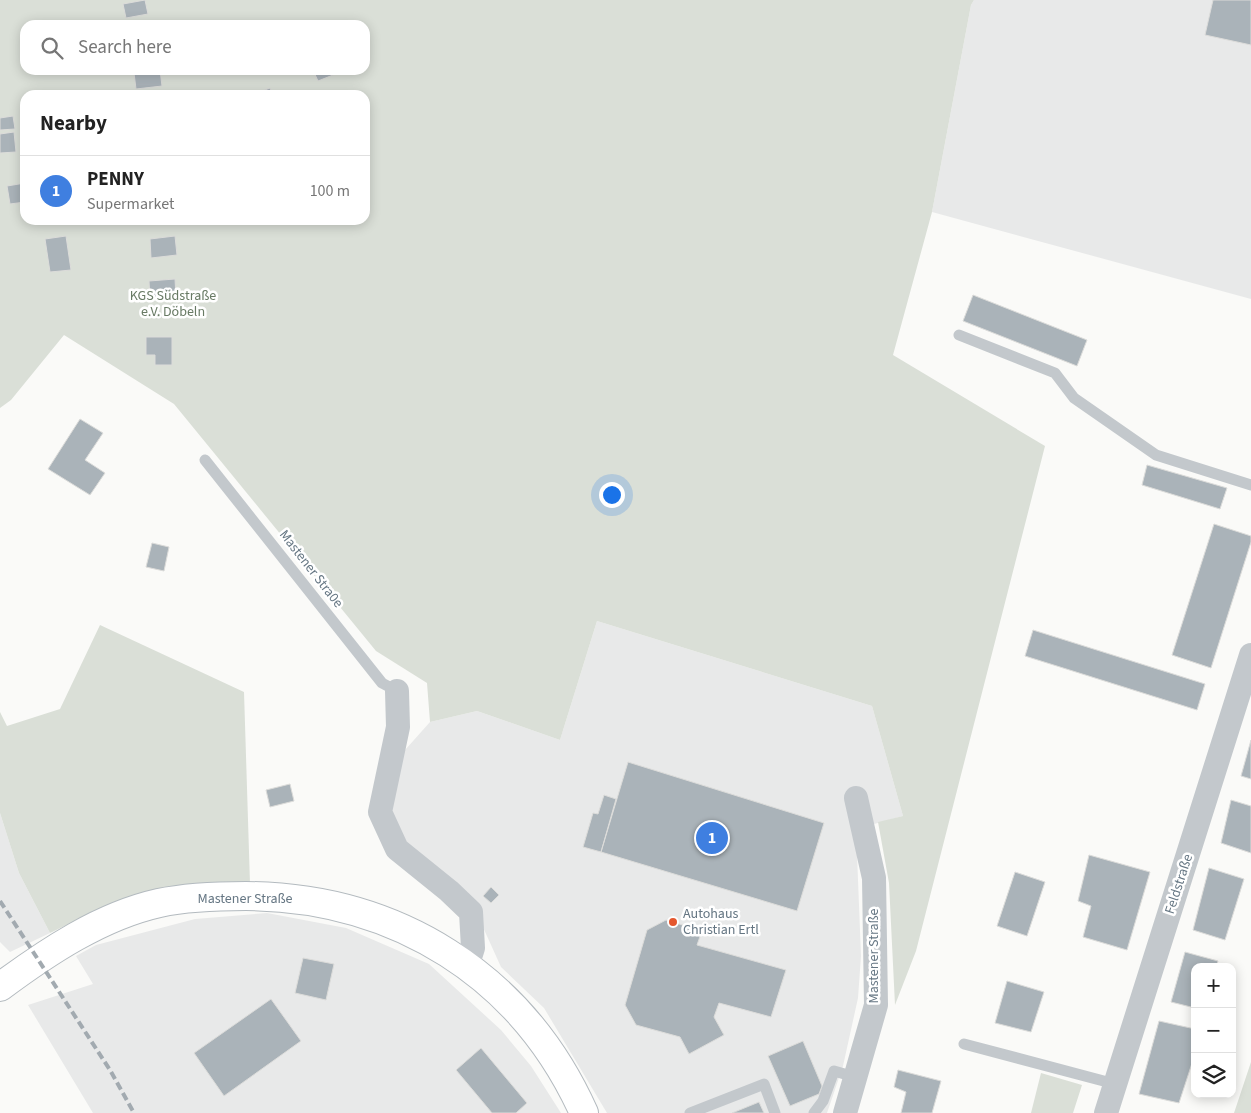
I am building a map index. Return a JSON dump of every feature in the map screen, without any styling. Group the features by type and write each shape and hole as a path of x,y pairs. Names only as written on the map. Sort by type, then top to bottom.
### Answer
{"main road":[{"name":"Mastener Straße","path":"0,987 92,928 132,911 159,903 224,896 266,896 308,900 351,909 393,924 429,941 467,967 526,1020 552,1054 584,1113"}],"street":[{"name":"Feldstraße","path":"1106,1113 1251,655"},
{"path":"397,691 398,727 380,812 397,849 449,891 471,912 473,948 467,967"},
{"name":"Mastener Straße","path":"845,1113 876,1005 874,878 856,798"}],"lane":[{"path":"958,335 1055,373 1074,398 1156,455 1251,485"},
{"name":"Mastener Stra0e","path":"205,460 382,682 397,691"},
{"path":"964,1044 1115,1084"},
{"path":"814,1113 824,1100 834,1071 855,1077"},
{"path":"690,1113 764,1084 775,1113"}],"shaded area":[{"path":"974,0 1251,0 1251,299 932,212 971,5"},
{"path":"597,621 872,706 903,816 856,829 861,956 858,998 843,1066 827,1113 607,1113 544,1008 501,967 477,914 403,845 387,810 397,759 430,722 477,711 560,740"},
{"path":"0,813 19,873 50,933 10,952 0,942"},
{"path":"267,913 346,928 429,964 501,1030 531,1066 561,1113 93,1113 28,1005 93,984 76,956 96,945 195,919"}],"green space":[{"name":"KGS Südstraße e.V. Döbeln","path":"0,0 974,0 971,5 932,212 893,355 1045,446 916,951 895,1005 889,883 878,822 903,816 872,706 597,621 560,740 477,711 430,722 427,683 376,651 174,404 64,335 11,400 0,408"},
{"path":"100,625 244,692 250,884 91,913 50,933 19,873 0,813 0,712 7,726 60,709"},
{"path":"1251,1062 1251,1113 1234,1113"},
{"path":"1041,1073 1082,1085 1073,1113 1031,1113"}],"building":[{"path":"145,0 148,14 126,18 123,4"},
{"path":"1213,0 1251,0 1251,45 1205,35"},
{"path":"134,75 161,75 162,86 136,89"},
{"path":"315,75 333,75 318,81"},
{"path":"13,116 15,129 0,130 0,118"},
{"path":"14,132 16,152 0,153 0,134"},
{"path":"20,184 20,203 10,204 7,186"},
{"path":"66,236 71,270 50,272 45,239"},
{"path":"175,236 177,255 151,258 150,239"},
{"path":"175,279 176,297 150,299 149,281"},
{"path":"973,295 1087,340 1077,366 963,321"},
{"path":"146,337 172,337 172,365 155,365 155,355 146,355"},
{"path":"80,419 103,433 85,460 105,473 90,495 48,469"},
{"path":"1147,465 1227,488 1220,509 1142,485"},
{"path":"1214,524 1251,536 1251,542 1211,668 1172,655"},
{"path":"152,543 169,547 164,571 146,567"},
{"path":"1033,630 1205,684 1197,710 1025,656"},
{"path":"1251,740 1251,779 1241,776"},
{"path":"628,762 824,823 797,911 601,852"},
{"path":"290,784 294,801 270,807 266,790"},
{"path":"604,795 616,799 601,852 583,847 593,813 598,814"},
{"path":"1231,800 1251,806 1251,853 1221,843"},
{"path":"1089,855 1150,872 1127,950 1083,937 1091,906 1078,901"},
{"path":"1209,868 1244,879 1225,940 1193,930"},
{"path":"1015,872 1045,882 1027,936 997,926"},
{"path":"491,887 499,895 491,903 483,896"},
{"path":"666,920 702,931 697,945 786,970 771,1017 719,1003 714,1017 724,1035 689,1054 680,1037 636,1025 625,1005 647,930"},
{"path":"1185,952 1218,961 1217,963 1191,963 1191,1007 1171,1002"},
{"path":"303,958 334,964 326,1000 295,993"},
{"path":"1007,981 1044,992 1031,1032 995,1023"},
{"path":"271,999 301,1041 224,1096 194,1053"},
{"path":"1159,1021 1191,1028 1191,1066 1179,1103 1139,1094"},
{"path":"803,1041 822,1086 819,1094 790,1106 768,1056"},
{"path":"481,1048 527,1103 516,1113 492,1113 456,1070"},
{"path":"898,1070 941,1081 932,1113 901,1113 906,1092 894,1087"},
{"path":"759,1102 764,1113 732,1113"}],"railway":[{"path":"0,901 110,1070 134,1113"}],"place":[{"name":"PENNY","path":"712,838"},
{"name":"Autohaus Christian Ertl","path":"673,922"}]}
